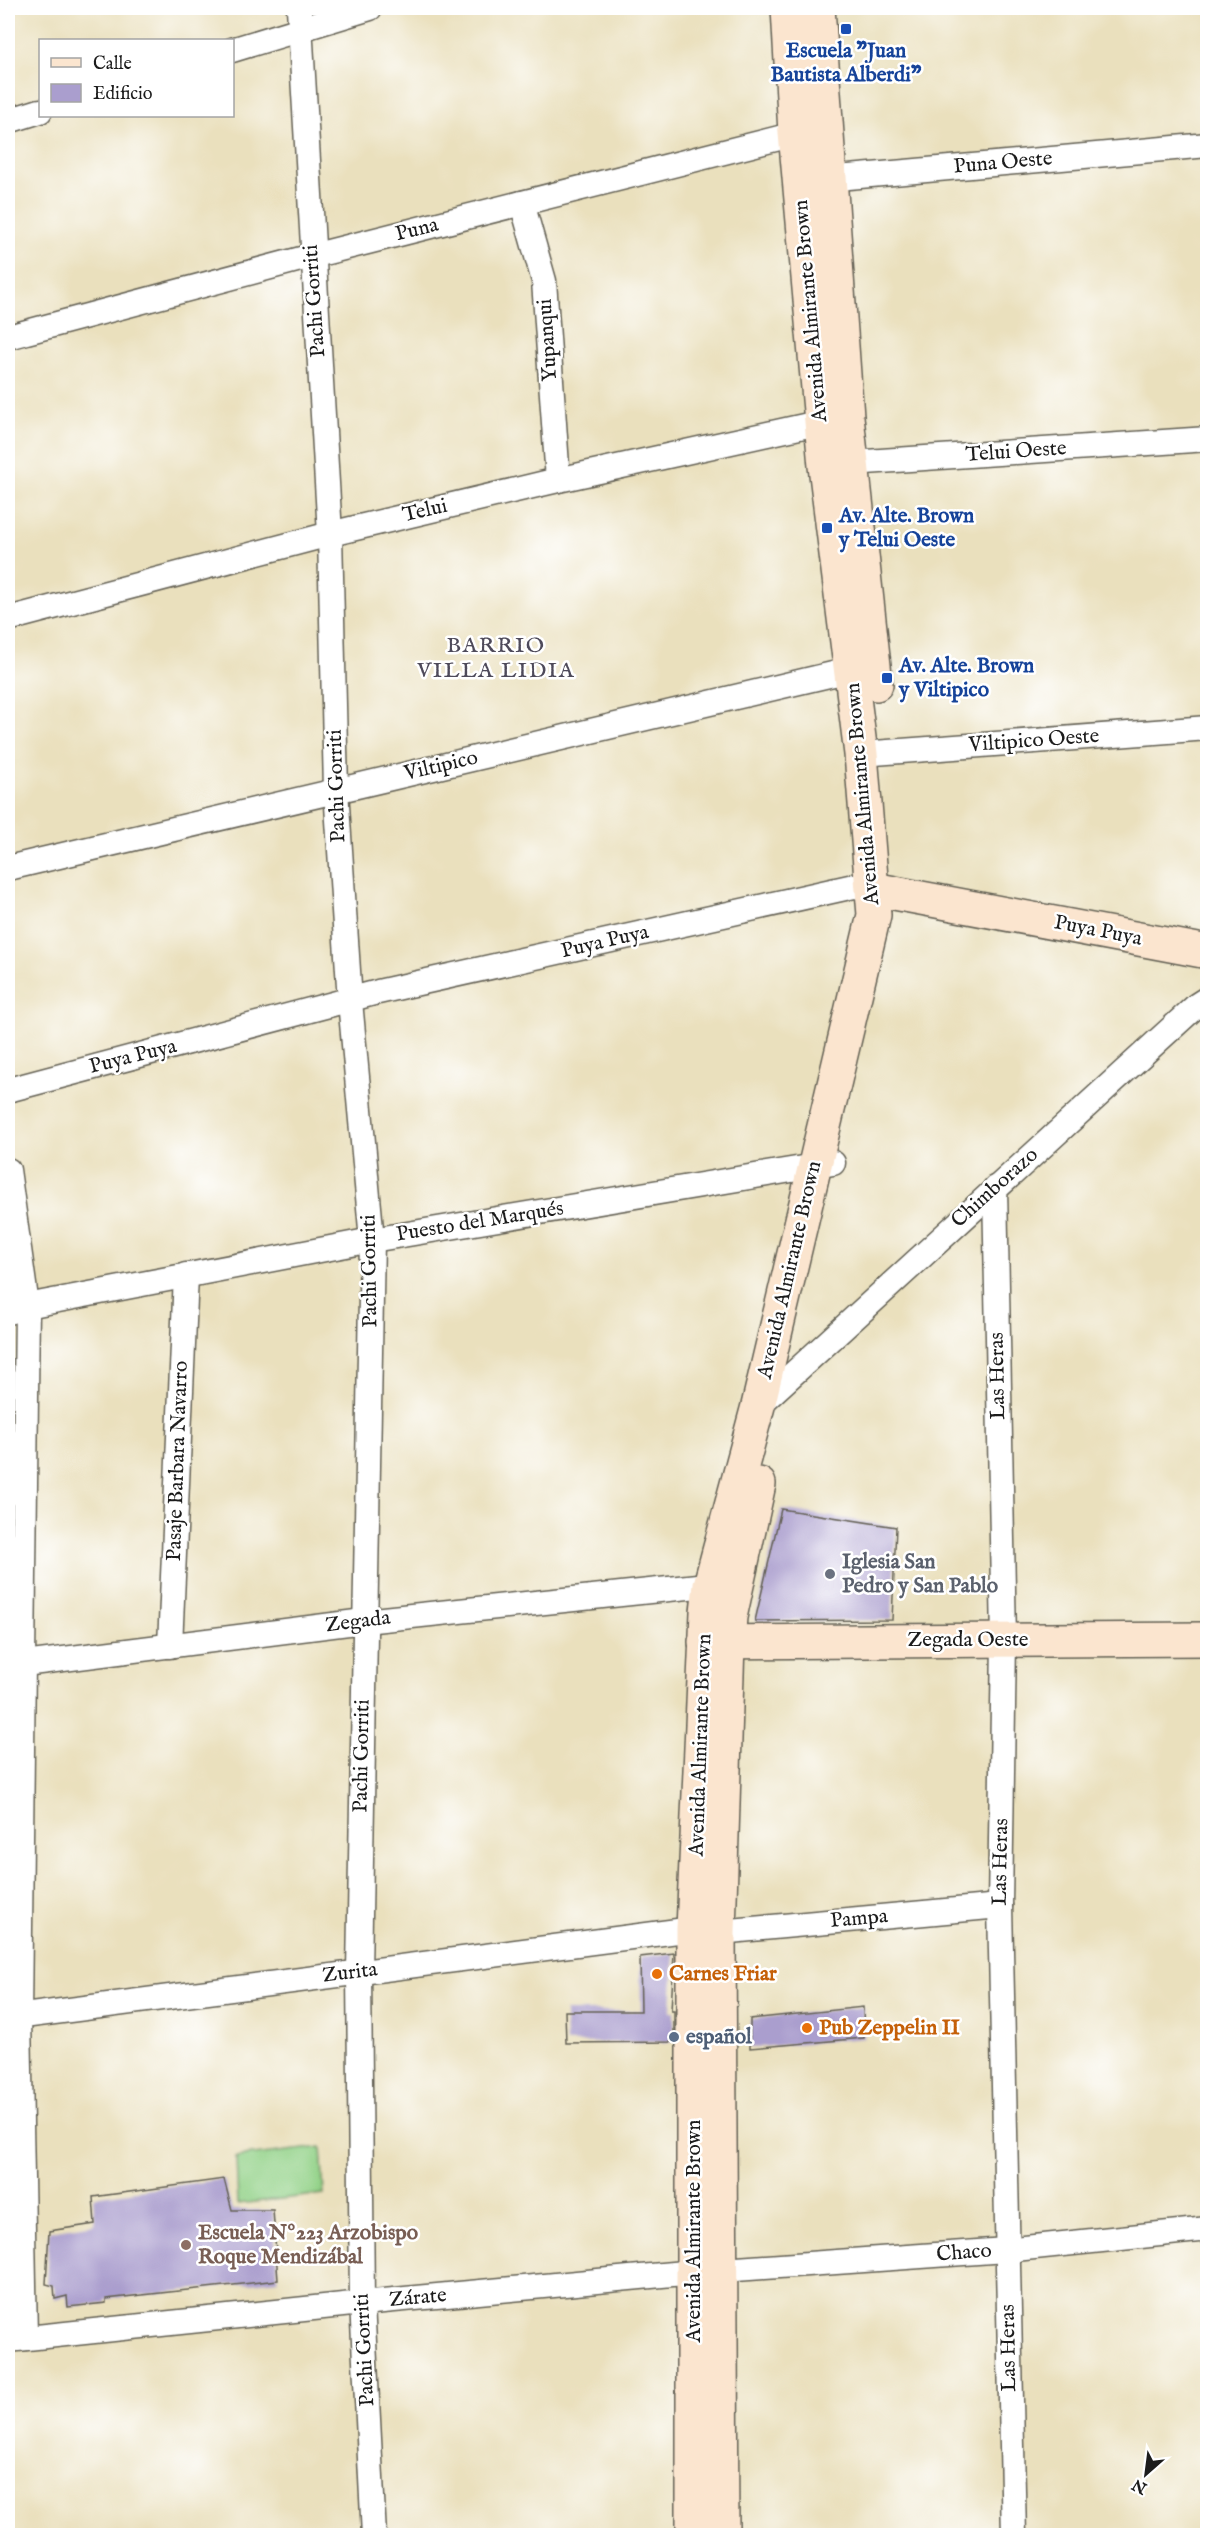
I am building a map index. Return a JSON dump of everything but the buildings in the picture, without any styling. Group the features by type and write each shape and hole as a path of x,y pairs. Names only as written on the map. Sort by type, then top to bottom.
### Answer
{"main road":[{"name":"Avenida Almirante Brown","path":"722,2535 707,2272 706,1930 716,1642 729,1617 723,1583 758,1406 823,1165 894,918 883,890 872,753 834,419 800,183 788,8"},
{"name":"Avenida Almirante Brown","path":"819,8 832,178 834,419"},
{"name":"Puya Puya","path":"883,890 1208,952"},
{"name":"Avenida Almirante Brown","path":"723,1583 784,1379 823,1165"},
{"name":"Zegada Oeste","path":"716,1642 1208,1639"},
{"name":"Avenida Almirante Brown","path":"693,2535 707,2272"}],"street":[{"path":"234,49 299,18 370,8"},
{"name":"Pachi Gorriti","path":"299,18 330,534 336,790 350,1001 372,1240 359,1972 362,2303 374,2535"},
{"path":"8,121 39,111"},
{"name":"Puna","path":"8,337 312,256 828,126"},
{"name":"Puna Oeste","path":"800,183 832,178 1208,145"},
{"name":"Yupanqui","path":"522,204 544,281 558,480"},
{"name":"Telui","path":"8,619 330,534 558,480 834,419"},
{"name":"Telui Oeste","path":"838,464 1208,439"},
{"name":"Viltipico","path":"8,868 863,667"},
{"name":"Viltipico Oeste","path":"872,753 1208,728"},
{"name":"Puya Puya","path":"8,1090 378,992 854,886 883,890"},
{"name":"Chimborazo","path":"758,1406 784,1379 1197,1005 1208,998"},
{"name":"Puesto del Marqués","path":"17,1309 372,1240 823,1165"},
{"path":"8,1170 17,1309 13,2017 16,2339"},
{"name":"Las Heras","path":"995,1188 1004,1640 1000,1906 1014,2535"},
{"name":"Pasaje Barbara Navarro","path":"170,1646 186,1275"},
{"name":"Zegada","path":"15,1665 364,1621 723,1583"},
{"name":"Pampa","path":"706,1930 1000,1906"},
{"name":"Zurita","path":"13,2017 706,1930"},
{"name":"Chaco","path":"707,2272 1006,2250 1208,2229"},
{"name":"Zárate","path":"16,2339 362,2303 707,2272"}],"green space":[{"path":"321,2147 324,2194 238,2204 236,2157"}],"place":[{"name":"Escuela \"Juan Bautista Alberdi\"","path":"846,29"},
{"name":"Av. Alte. Brown y Telui Oeste","path":"827,528"},
{"name":"Av. Alte. Brown y Viltipico","path":"887,678"},
{"name":"Iglesia San Pedro y San Pablo","path":"830,1574"},
{"name":"Carnes Friar","path":"657,1974"},
{"name":"Pub Zeppelin II","path":"807,2028"},
{"name":"español","path":"674,2037"},
{"name":"Escuela Nº223 Arzobispo Roque Mendizábal","path":"186,2245"}],"district":[{"name":"BARRIO VILLA LIDIA","path":"496,658"}]}
